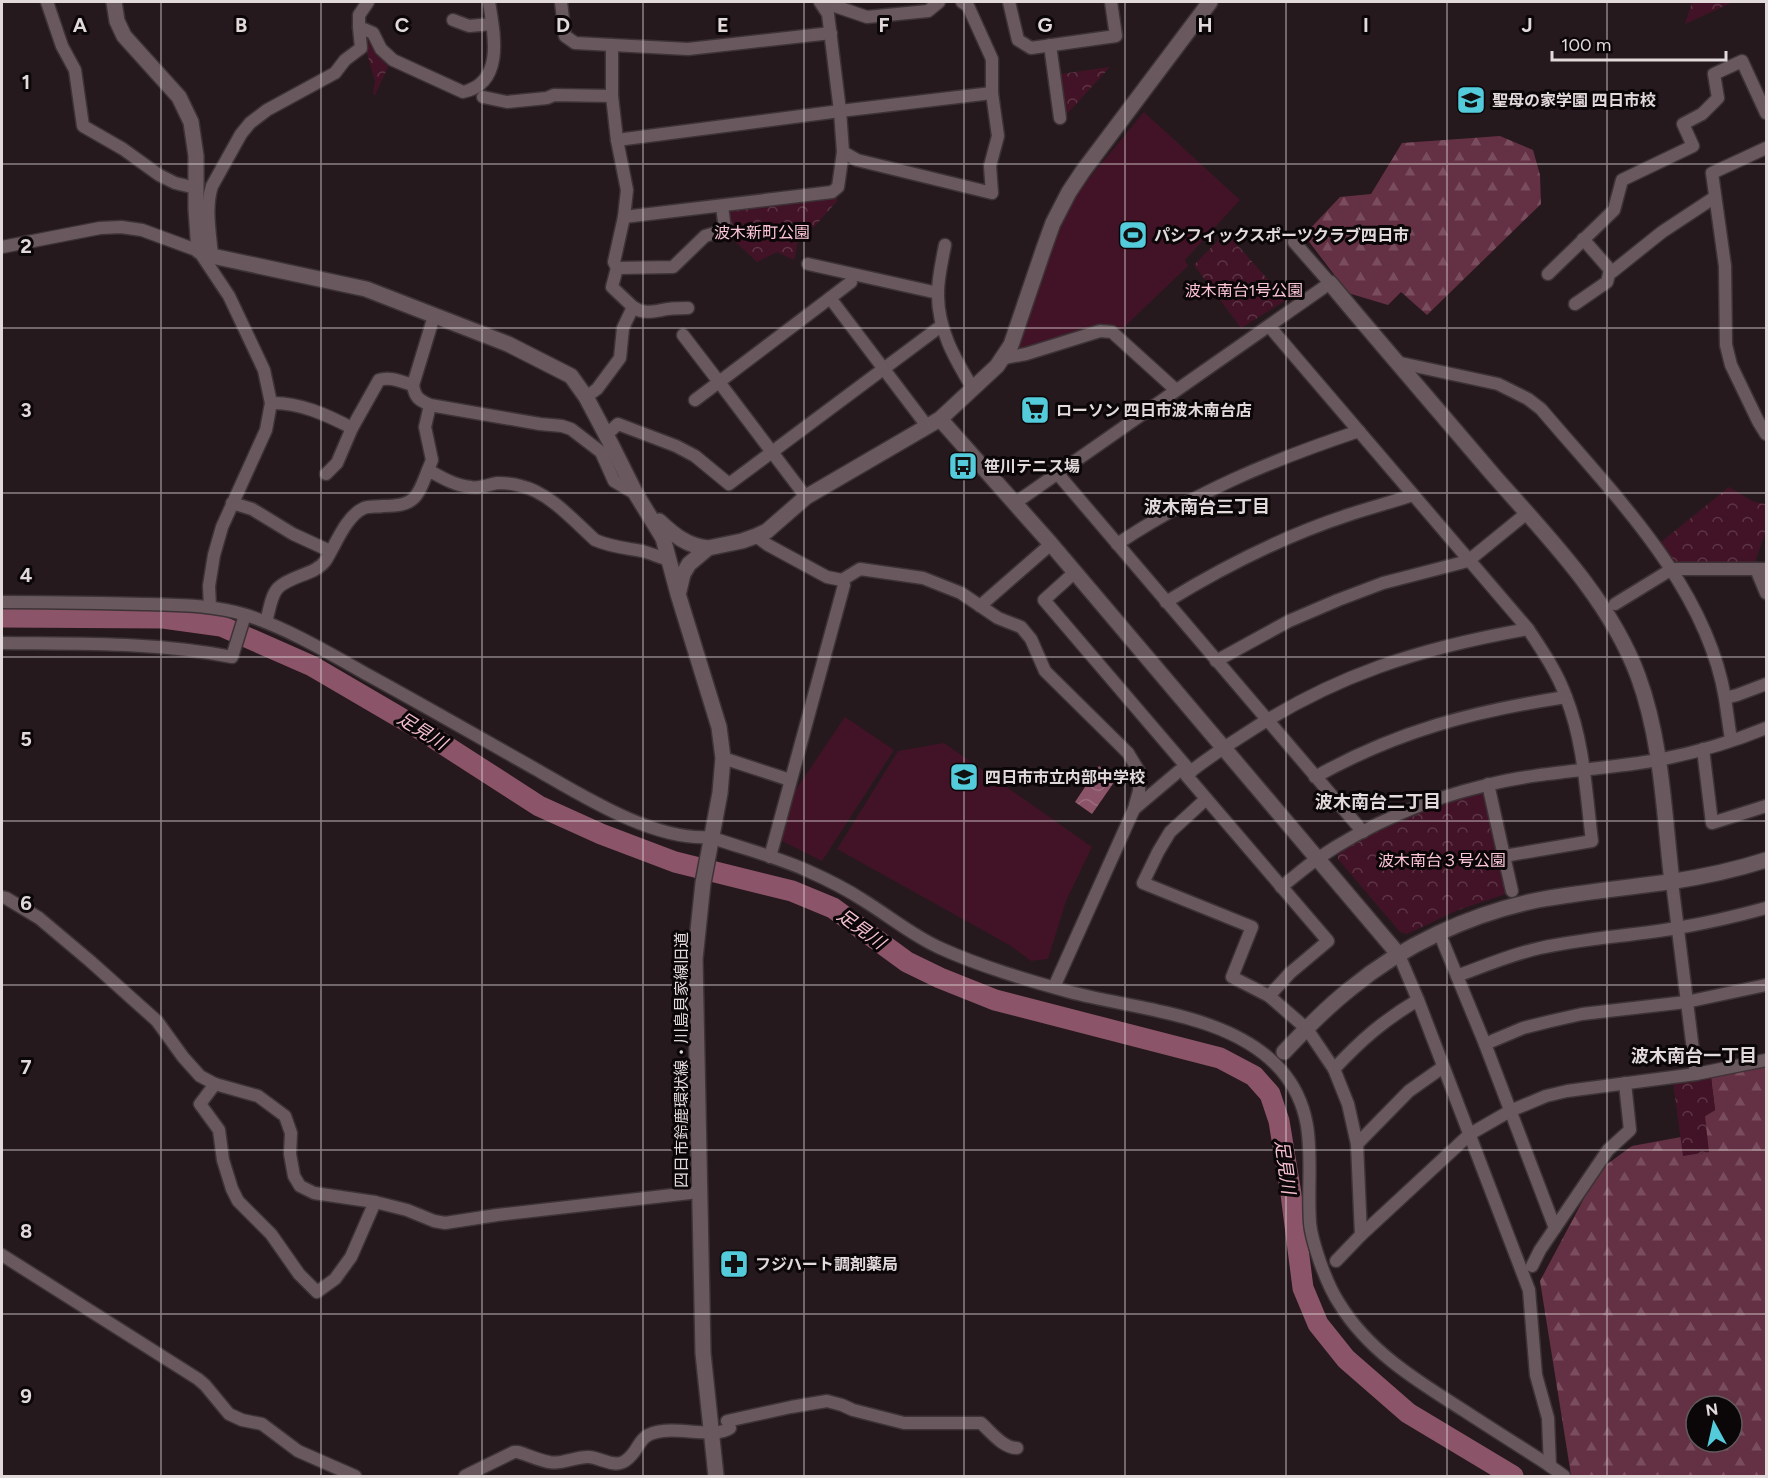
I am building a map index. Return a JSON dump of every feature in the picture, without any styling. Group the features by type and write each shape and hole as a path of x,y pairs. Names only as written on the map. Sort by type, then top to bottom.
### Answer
{"street":[{"path":"47,2 62,46 75,70 83,126 123,149 159,175 176,183 196,188"},
{"path":"114,2 117,21 124,36 179,97 188,112 194,134 196,188 205,254 256,351 264,370 271,403 266,430 222,527 209,586 210,607"},
{"path":"205,254 209,195 241,134 260,114 335,73 345,60 361,48 359,15 368,2"},
{"path":"359,27 373,33 381,50 393,60 463,92 475,89 491,70 495,48 489,2"},
{"path":"561,2 565,36 575,43 688,49 831,33"},
{"path":"821,2 867,16 928,11 939,2"},
{"path":"624,217 832,192 838,187 843,152 840,111 828,14 821,2"},
{"path":"843,152 857,160 992,193 990,166 998,136 992,59 968,6 962,2"},
{"path":"1009,2 1018,40 1031,48 1116,36 1111,2"},
{"path":"648,511 679,539 699,547 708,548 756,536 766,531 806,497 933,422 973,389 1004,358 1011,345 1044,248 1069,192 1210,2"},
{"path":"453,20 469,26 492,24"},
{"path":"612,45 612,96 616,140 627,190 624,217 614,262 617,268 612,287 639,311 651,313 688,308"},
{"path":"1050,45 1060,118"},
{"path":"1548,274 1614,210 1622,180 1694,146 1683,124 1702,114 1718,98 1714,74 1742,61 1767,113"},
{"path":"616,140 993,93"},
{"path":"483,97 507,102 547,98 554,95 612,96"},
{"path":"1767,148 1713,173 1725,266 1726,345 1735,373 1767,434"},
{"path":"1583,239 1612,272 1662,232 1715,197"},
{"path":"617,268 673,267 705,236 725,230 722,206"},
{"path":"2,247 100,228 121,227 152,233 205,254"},
{"path":"1294,242 1585,583 1605,611 1637,675 1648,709 1658,760 1696,1074"},
{"path":"945,245 938,293 941,326 956,360 973,389"},
{"name":"四日市鈴鹿環状線・川島貝家線旧道","path":"205,254 366,289 508,344 571,376 586,397 607,444 663,538 716,717 723,758 720,793 703,883 695,959 703,1353 716,1476"},
{"path":"808,264 938,293"},
{"path":"1575,304 1607,282 1610,270"},
{"path":"695,400 851,282"},
{"path":"1015,503 1330,283"},
{"path":"830,298 883,369 1015,503 1399,955 1529,1290 1536,1375 1548,1418 1550,1466"},
{"path":"586,397 597,389 620,358 623,328 633,307"},
{"path":"434,316 413,385 415,396 418,399 430,405 562,426 607,444 618,424 676,446 695,456 729,484 941,326"},
{"path":"1269,326 1527,629 1542,650 1566,697 1580,743 1592,841 1504,856"},
{"path":"1004,358 1026,354 1100,332 1112,332 1176,390"},
{"path":"683,335 806,497"},
{"path":"1396,362 1498,384 1528,399 1541,409 1644,531 1672,569 1708,640 1725,698 1731,740"},
{"path":"326,474 337,463 352,428 379,380 390,378 413,385"},
{"path":"271,403 302,407 352,428"},
{"path":"266,622 276,591 280,586 317,568 325,561 351,519 365,507 396,507 412,500 432,460 425,427 430,405"},
{"path":"1117,544 1152,521 1218,485 1273,461 1359,431"},
{"path":"428,470 455,484 471,488 498,483 530,489 542,494 596,540 670,560"},
{"path":"1057,473 1363,832"},
{"path":"1166,602 1243,559 1292,537 1346,516 1413,495"},
{"path":"232,502 252,509 293,534 330,551"},
{"path":"1216,661 1289,621 1338,600 1383,583 1468,561 1527,513"},
{"path":"756,536 827,577 842,580 860,569 923,578 961,593 998,618 1021,627 1031,639 1045,671 1128,753 1140,773 1139,791 1134,809 1054,987"},
{"path":"980,606 1051,544"},
{"path":"678,594 683,574 689,564 708,548"},
{"path":"1615,604 1672,569 1761,569 1767,592"},
{"path":"1075,572 1044,600 1185,771 1186,776 1328,941 1269,996"},
{"path":"770,857 844,585 842,580"},
{"path":"2,602 79,602 210,607 266,622 329,653 615,812 665,831 710,839 807,870 862,898 912,933 939,948 985,966 1054,987 1196,1019 1259,1050 1281,1070 1295,1090 1305,1111 1309,1133 1310,1226 1323,1269 1338,1303 1358,1330 1399,1368 1564,1476"},
{"path":"2,643 112,644 189,649 232,657 245,616"},
{"path":"1134,809 1185,771 1266,720 1327,687 1401,658 1451,644 1527,629"},
{"path":"1725,698 1767,684"},
{"path":"1315,777 1350,757 1428,726 1506,706 1566,697"},
{"path":"1281,887 1317,859 1363,832 1425,804 1488,784 1658,760 1703,749 1767,728"},
{"path":"1703,749 1712,823 1767,806"},
{"path":"723,758 790,780"},
{"path":"1488,784 1512,891"},
{"path":"1206,799 1170,832 1143,883 1252,927 1232,977 1269,996 1307,1029 1334,1069 1348,1104 1357,1144 1361,1235"},
{"path":"1284,1052 1352,987 1399,955 1450,928 1490,913 1554,897 1672,882 1742,868 1767,860"},
{"path":"2,897 39,918 90,961 157,1022 200,1076 215,1084 258,1096 285,1116 291,1133 290,1154 294,1176 300,1185 314,1193 375,1202 445,1223 699,1192"},
{"path":"1457,976 1538,948 1677,928 1767,908"},
{"path":"1443,942 1485,1044 1555,1228"},
{"path":"1485,1044 1523,1028 1582,1014 1686,1002 1767,985"},
{"path":"1334,1069 1357,1044 1392,1015 1418,1000"},
{"path":"1336,1261 1470,1134 1510,1110 1546,1096 1567,1091 1696,1074 1767,1059"},
{"path":"1357,1144 1409,1091 1443,1067"},
{"path":"1532,1266 1540,1250 1608,1150 1630,1130 1625,1083"},
{"path":"215,1084 200,1104 219,1131 223,1160 235,1195 238,1201 271,1234 299,1274 317,1292 335,1279 351,1257 375,1202"},
{"path":"2,1255 198,1379 229,1414 242,1420 262,1424 298,1451 356,1476"},
{"path":"465,1476 514,1452 549,1462 587,1457 616,1464 627,1460 641,1441 651,1433 669,1430 711,1432 728,1430 729,1424 791,1407 827,1401 904,1423 981,1423 1006,1445 1017,1448"}],"green space":[{"path":"1692,2 1733,2 1685,24"},
{"path":"371,41 376,53 389,65 375,95 373,94 375,81 364,43"},
{"path":"1110,67 1065,116 1061,74"},
{"name":"パシフィックスポーツクラブ四日市","path":"1144,112 1240,200 1185,260 1188,266 1118,333 1018,349 1051,252 1080,189"},
{"path":"1500,136 1533,150 1540,175 1541,204 1427,315 1401,292 1388,305 1348,293 1304,235 1340,197 1371,194 1402,143"},
{"name":"波木新町公園","path":"836,197 838,200 814,227 801,227 794,260 777,252 757,262 728,235 730,232 728,214 732,211"},
{"name":"波木南台1号公園","path":"1226,232 1286,300 1241,328 1194,265"},
{"path":"1729,487 1754,502 1766,504 1766,530 1755,562 1679,564 1673,562 1661,542"},
{"path":"845,717 894,750 822,861 780,840 791,797"},
{"path":"944,743 1092,847 1066,901 1048,959 1031,961 1011,946 837,849 898,751"},
{"name":"波木南台３号公園","path":"1480,792 1485,795 1509,893 1458,910 1407,934 1400,932 1338,859 1338,853 1372,834 1423,812"},
{"path":"1766,1067 1766,1476 1573,1476 1571,1475 1540,1281 1599,1170 1632,1146 1681,1137 1684,1156 1705,1116 1715,1110 1711,1077"},
{"path":"1711,1077 1715,1110 1705,1116 1709,1152 1683,1156 1673,1082"}],"water":[{"path":"1099,766 1117,778 1092,814 1075,802"}],"waterway":[{"name":"足見川","path":"2,617 163,618 221,626 312,666 418,728 539,806 601,834 675,862 792,891 833,908 907,962 995,1000 1220,1058 1254,1076 1270,1094 1279,1121 1303,1288 1318,1324 1346,1359 1408,1413 1513,1476"}],"place":[{"name":"聖母の家学園 四日市校","path":"1471,100"},
{"name":"パシフィックスポーツクラブ四日市","path":"1133,235"},
{"name":"ローソン 四日市波木南台店","path":"1035,410"},
{"name":"笹川テニス場","path":"963,466"},
{"name":"四日市市立内部中学校","path":"964,777"},
{"name":"フジハート調剤薬局","path":"734,1264"}],"district":[{"name":"波木南台三丁目","path":"1207,507"},
{"name":"波木南台二丁目","path":"1378,802"},
{"name":"波木南台一丁目","path":"1694,1056"}]}
